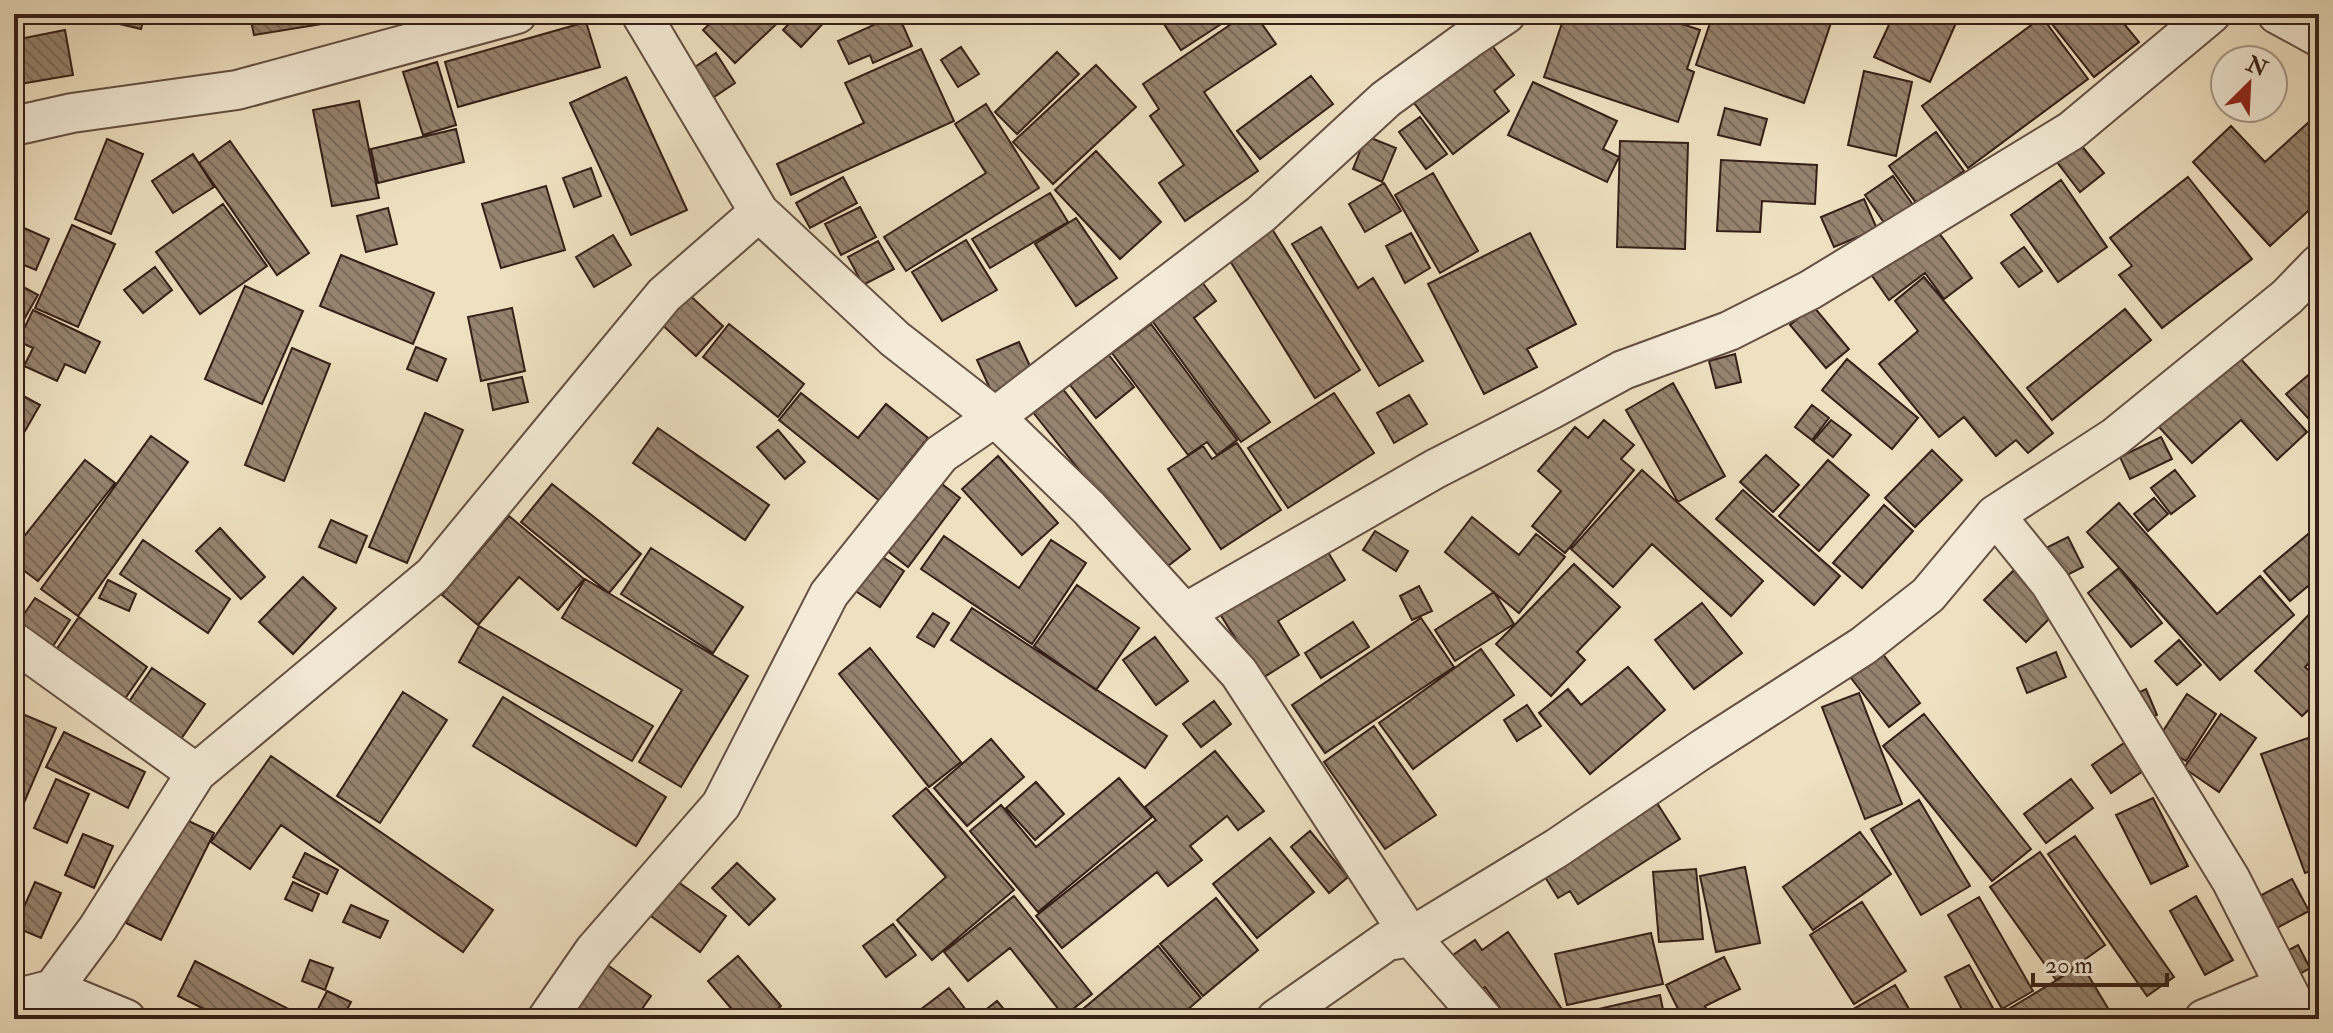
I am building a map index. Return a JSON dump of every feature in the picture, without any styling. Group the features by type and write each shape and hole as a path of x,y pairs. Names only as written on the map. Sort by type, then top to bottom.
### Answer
{"street":[{"path":"14,126 72,113 237,90 517,14"},
{"path":"641,14 759,212 895,339 995,417 1089,508 1239,673 1411,937 1483,1019"},
{"path":"547,1019 594,951 721,805 829,594 941,454 995,417 1261,214 1386,99 1506,14"},
{"path":"1185,613 1435,469 1623,370 1729,331 1810,290 2071,131 2211,14"},
{"path":"2277,14 2319,37"},
{"path":"26,997 98,928 196,773 433,575 664,295 759,212"},
{"path":"1276,1019 1387,941 1411,937 1557,848 1701,750 1863,646 1928,595 1995,515 2115,437 2287,297 2319,264"},
{"path":"1995,515 2050,583 2231,880 2294,1003 2204,1019"},
{"path":"14,642 196,773"},
{"path":"26,997 126,1019"}],"building":[{"path":"85,14 145,14 141,29"},
{"path":"234,14 320,14 322,24 254,35 250,16 235,19"},
{"path":"720,14 787,14 735,63 703,30"},
{"path":"798,14 826,14 829,17 801,47 783,30"},
{"path":"898,14 912,46 873,63 870,55 849,64 838,41"},
{"path":"1173,14 1230,14 1232,17 1181,50 1162,21"},
{"path":"1246,14 1255,14 1276,44 1204,92 1258,171 1185,221 1159,183 1184,165 1150,116 1159,109 1143,84"},
{"path":"1348,14 1402,14 1402,23 1348,23"},
{"path":"1565,14 1652,14 1700,30 1687,69 1694,72 1678,122 1544,77"},
{"path":"1713,14 1834,14 1804,103 1696,65"},
{"path":"1894,14 1960,14 1930,82 1874,57"},
{"path":"2044,14 2116,14 2139,42 2094,77"},
{"path":"2042,17 2088,79 1968,168 1922,106"},
{"path":"586,22 600,67 458,107 445,62"},
{"path":"65,30 73,75 14,85 14,40"},
{"path":"1488,40 1514,75 1494,91 1509,111 1453,154 1411,99"},
{"path":"961,47 979,74 958,87 941,60"},
{"path":"921,49 954,121 791,195 777,164 864,123 845,83"},
{"path":"1057,52 1079,74 1017,134 995,112"},
{"path":"716,53 735,83 711,99 692,69"},
{"path":"437,62 456,125 423,135 403,72"},
{"path":"1096,65 1136,107 1053,184 1013,142"},
{"path":"1864,71 1912,82 1896,156 1848,145"},
{"path":"1311,76 1333,104 1260,159 1237,131"},
{"path":"626,77 687,210 631,235 570,103"},
{"path":"1533,82 1617,121 1603,149 1619,157 1607,182 1508,135"},
{"path":"359,101 379,198 332,206 313,110"},
{"path":"986,104 1039,188 906,271 884,237 986,173 955,124"},
{"path":"1725,108 1767,119 1760,145 1718,135"},
{"path":"1420,117 1447,154 1426,169 1399,132"},
{"path":"2309,122 2319,133 2319,201 2270,246 2193,162 2231,126 2265,162"},
{"path":"456,129 464,162 378,183 371,149"},
{"path":"1936,132 1964,171 1917,204 1889,166"},
{"path":"1366,136 1396,148 1382,182 1353,169"},
{"path":"107,139 143,154 111,234 75,219"},
{"path":"2076,139 2104,173 2080,192 2053,157"},
{"path":"230,141 309,253 277,275 199,163"},
{"path":"1620,141 1688,143 1685,249 1617,247"},
{"path":"1096,151 1161,222 1120,259 1055,190"},
{"path":"193,154 214,187 173,213 152,181"},
{"path":"1721,160 1817,165 1815,204 1762,201 1760,232 1717,231"},
{"path":"591,168 601,196 574,207 563,178"},
{"path":"1433,173 1478,251 1440,273 1395,195"},
{"path":"1893,176 1913,205 1885,224 1865,195"},
{"path":"843,177 857,203 810,228 796,203"},
{"path":"2188,177 2252,259 2162,328 2119,275 2132,266 2110,238"},
{"path":"2061,180 2107,247 2058,282 2011,215"},
{"path":"1384,183 1401,211 1365,232 1349,204"},
{"path":"546,186 565,250 501,268 482,204"},
{"path":"1050,193 1068,222 990,268 972,239"},
{"path":"14,194 22,197 17,213 14,212"},
{"path":"1864,199 1877,229 1834,247 1821,217"},
{"path":"223,204 267,266 200,314 156,252"},
{"path":"860,207 876,237 841,255 825,224"},
{"path":"388,208 397,244 366,252 357,216"},
{"path":"1076,218 1117,278 1076,306 1035,244"},
{"path":"72,225 115,244 78,327 35,308"},
{"path":"1934,226 1972,278 1944,299 1925,273 1889,300 1870,273"},
{"path":"1321,227 1358,288 1373,278 1423,361 1379,386 1292,244"},
{"path":"24,228 49,239 36,270 14,261 14,250"},
{"path":"1272,229 1360,370 1315,398 1227,256"},
{"path":"1411,233 1430,268 1405,283 1386,246"},
{"path":"1530,233 1576,324 1527,349 1537,367 1484,394 1428,284"},
{"path":"613,235 631,265 594,287 576,257"},
{"path":"966,240 997,290 942,321 912,272"},
{"path":"878,241 894,269 863,285 848,257"},
{"path":"2024,247 2042,271 2019,287 2001,263"},
{"path":"341,255 434,293 413,344 320,306"},
{"path":"155,267 172,290 143,313 124,290"},
{"path":"1196,274 1216,301 1194,318 1270,422 1241,442 1145,311"},
{"path":"1924,277 2053,433 2028,453 2016,440 1996,456 1964,417 1939,437 1879,364 1918,331 1895,301"},
{"path":"14,282 38,295 14,337"},
{"path":"245,286 303,311 262,404 205,379"},
{"path":"685,291 723,326 696,356 658,321"},
{"path":"1813,306 1849,349 1826,368 1790,325"},
{"path":"512,308 525,371 481,381 468,317"},
{"path":"2125,309 2151,340 2052,420 2027,388"},
{"path":"33,310 100,342 85,373 65,364 57,381 24,366 33,348 18,341"},
{"path":"729,324 804,384 778,417 703,357"},
{"path":"1151,324 1237,440 1217,455 1207,442 1188,455 1112,353"},
{"path":"1019,342 1034,375 992,393 977,360"},
{"path":"416,347 446,359 437,381 407,369"},
{"path":"292,348 330,364 284,481 245,465"},
{"path":"1108,354 1134,387 1096,418 1070,385"},
{"path":"1735,354 1741,382 1716,388 1709,361"},
{"path":"2238,356 2307,432 2277,460 2241,420 2192,463 2159,427"},
{"path":"1847,359 1918,418 1892,449 1822,390"},
{"path":"2319,366 2319,408 2308,418 2286,394"},
{"path":"522,377 528,402 493,410 488,384"},
{"path":"1673,383 1725,476 1678,502 1626,410"},
{"path":"1062,388 1190,549 1160,572 1032,411"},
{"path":"14,391 40,405 14,450"},
{"path":"801,393 858,438 886,404 928,438 902,470 915,481 891,510 779,420"},
{"path":"1334,393 1374,453 1288,508 1248,448"},
{"path":"1409,395 1427,424 1394,443 1377,413"},
{"path":"1812,405 1829,418 1812,440 1795,427"},
{"path":"425,413 463,430 407,563 369,547"},
{"path":"1604,420 1634,445 1621,459 1634,470 1565,553 1532,526 1561,491 1538,471 1575,427 1588,438"},
{"path":"1831,420 1851,435 1833,457 1813,441"},
{"path":"658,428 769,505 745,540 633,463"},
{"path":"778,430 805,462 785,479 757,447"},
{"path":"151,436 188,462 78,616 41,589"},
{"path":"2161,437 2172,459 2130,479 2120,457"},
{"path":"1237,443 1281,510 1221,549 1168,469 1203,446 1212,459"},
{"path":"1932,450 1962,480 1915,527 1885,498"},
{"path":"1766,455 1799,485 1773,512 1740,482"},
{"path":"998,456 1058,523 1022,555 962,489"},
{"path":"85,460 115,483 38,581 14,563 14,549"},
{"path":"1828,460 1869,495 1819,551 1779,516"},
{"path":"1642,470 1763,581 1731,616 1652,544 1613,587 1571,549"},
{"path":"2175,470 2195,496 2171,514 2151,488"},
{"path":"929,474 960,498 908,567 876,542"},
{"path":"552,484 641,554 609,593 521,522"},
{"path":"1743,490 1840,576 1814,605 1716,519"},
{"path":"2154,498 2168,514 2148,531 2134,514"},
{"path":"2119,503 2217,614 2260,576 2294,615 2220,680 2087,532"},
{"path":"1884,505 1913,531 1862,588 1833,563"},
{"path":"509,516 584,579 558,610 519,577 478,625 442,595"},
{"path":"1472,517 1519,555 1536,534 1565,557 1519,613 1445,552"},
{"path":"331,520 367,536 356,563 319,547"},
{"path":"2319,525 2319,577 2290,601 2264,571"},
{"path":"220,528 265,577 241,599 196,551"},
{"path":"1375,531 1408,551 1396,571 1363,550"},
{"path":"944,536 1019,588 1051,540 1086,563 1032,644 921,569"},
{"path":"2068,537 2083,567 2059,579 2044,549"},
{"path":"143,540 230,599 208,633 120,574"},
{"path":"651,548 743,607 713,653 621,594"},
{"path":"1326,549 1345,580 1278,621 1299,655 1261,679 1220,614"},
{"path":"875,552 904,571 880,607 851,588"},
{"path":"1574,564 1620,607 1577,652 1585,660 1551,696 1496,644"},
{"path":"2119,568 2162,623 2131,647 2088,593"},
{"path":"2014,570 2056,612 2026,642 1984,600"},
{"path":"303,577 336,608 293,654 259,622"},
{"path":"585,579 748,676 681,787 639,762 682,690 562,618"},
{"path":"108,580 136,594 129,611 99,598"},
{"path":"1077,585 1139,628 1096,690 1034,646"},
{"path":"1419,586 1432,611 1412,620 1400,596"},
{"path":"1494,592 1514,624 1455,661 1435,630"},
{"path":"35,598 70,620 53,646 18,623"},
{"path":"1702,603 1742,653 1694,689 1655,640"},
{"path":"2319,604 2319,653 2305,667 2319,680 2319,700 2302,716 2255,671"},
{"path":"972,608 1167,736 1145,768 951,640"},
{"path":"933,613 949,623 934,647 917,637"},
{"path":"79,617 147,667 124,700 56,650"},
{"path":"1421,618 1454,667 1325,753 1292,705"},
{"path":"1353,622 1369,647 1321,678 1305,653"},
{"path":"479,626 653,726 632,761 459,662"},
{"path":"1155,637 1188,681 1156,705 1123,660"},
{"path":"2179,640 2201,665 2177,685 2155,661"},
{"path":"1876,645 1920,703 1889,727 1844,669"},
{"path":"870,648 961,762 929,787 839,674"},
{"path":"1481,649 1514,695 1413,769 1379,723"},
{"path":"2056,652 2066,677 2027,693 2017,668"},
{"path":"1628,667 1665,710 1590,774 1539,713 1568,689 1581,705"},
{"path":"152,668 205,704 181,739 128,703"},
{"path":"2146,689 2157,715 2142,721 2131,696"},
{"path":"403,692 447,720 380,823 337,796"},
{"path":"1859,693 1902,804 1865,819 1822,707"},
{"path":"2187,694 2216,714 2186,761 2156,742"},
{"path":"503,697 666,797 636,846 473,746"},
{"path":"1214,701 1231,724 1201,747 1183,724"},
{"path":"1527,705 1541,726 1517,741 1504,720"},
{"path":"20,713 56,728 14,826 14,727"},
{"path":"1924,714 2031,849 1992,881 1883,746"},
{"path":"2221,714 2256,738 2219,792 2184,768"},
{"path":"1374,726 1436,815 1385,849 1324,762"},
{"path":"64,732 145,772 128,808 46,767"},
{"path":"2308,738 2319,768 2319,868 2305,873 2261,754"},
{"path":"991,739 1024,777 967,826 934,788"},
{"path":"2127,741 2146,769 2111,793 2092,765"},
{"path":"1215,751 1264,811 1238,830 1227,816 1190,846 1202,860 1168,886 1157,872 1062,948 1036,916 1156,820 1145,807"},
{"path":"271,756 493,910 463,952 281,825 250,869 211,842"},
{"path":"1119,778 1152,817 1038,912 970,831 1001,805 1036,847"},
{"path":"56,779 89,794 67,843 34,828"},
{"path":"2071,779 2093,808 2046,843 2024,814"},
{"path":"1036,782 1064,814 1035,840 1006,808"},
{"path":"926,788 1014,890 932,960 897,920 946,877 893,816"},
{"path":"2153,798 2188,866 2151,884 2116,815"},
{"path":"1655,800 1680,839 1578,904 1570,891 1558,898 1542,872"},
{"path":"1919,800 1970,886 1921,915 1871,829"},
{"path":"178,816 214,833 161,940 126,923"},
{"path":"1310,831 1348,877 1329,893 1291,847"},
{"path":"1860,832 1891,874 1813,930 1783,887"},
{"path":"83,834 113,846 94,888 65,875"},
{"path":"2075,836 2174,977 2147,996 2048,854"},
{"path":"1270,838 1314,892 1257,938 1213,884"},
{"path":"2040,852 2105,945 2056,980 1990,887"},
{"path":"305,853 338,870 327,894 293,877"},
{"path":"737,863 775,899 749,925 712,888"},
{"path":"1745,867 1760,943 1716,952 1700,876"},
{"path":"1696,869 1703,939 1659,942 1653,872"},
{"path":"674,879 726,916 700,952 648,914"},
{"path":"2292,879 2309,911 2273,930 2256,898"},
{"path":"35,882 61,893 41,938 15,927"},
{"path":"293,882 319,894 312,911 285,899"},
{"path":"1014,896 1092,994 1064,1016 1010,948 968,981 944,952"},
{"path":"2196,896 2233,960 2205,975 2170,911"},
{"path":"1979,897 2033,991 2002,1009 1948,915"},
{"path":"1216,898 1258,950 1203,996 1160,944"},
{"path":"1862,902 1906,971 1854,1004 1810,935"},
{"path":"351,905 388,921 380,938 343,922"},
{"path":"893,924 916,955 886,977 863,946"},
{"path":"1508,932 1562,1009 1548,1019 1508,1019 1485,987 1473,995 1447,959 1475,940 1482,950"},
{"path":"1651,933 1663,984 1567,1005 1555,954"},
{"path":"2298,945 2310,968 2287,981 2274,958"},
{"path":"1158,946 1201,998 1177,1019 1081,1019 1077,1014"},
{"path":"738,956 781,1006 767,1019 740,1019 708,981"},
{"path":"1724,957 1740,989 1705,1006 1711,1019 1683,1019 1666,985"},
{"path":"599,959 651,996 635,1019 555,1019"},
{"path":"310,960 333,968 325,990 302,981"},
{"path":"195,961 308,1019 224,1019 178,996"},
{"path":"1969,965 1993,1008 1967,1019 1945,977"},
{"path":"2082,965 2109,1010 2093,1019 1992,1019"},
{"path":"1895,985 1915,1019 1836,1019"},
{"path":"949,988 973,1019 908,1019"},
{"path":"327,991 351,1002 342,1019 333,1019 317,1011"},
{"path":"1660,995 1665,1019 1569,1019 1568,1016"},
{"path":"997,1001 1012,1019 974,1019"}]}
